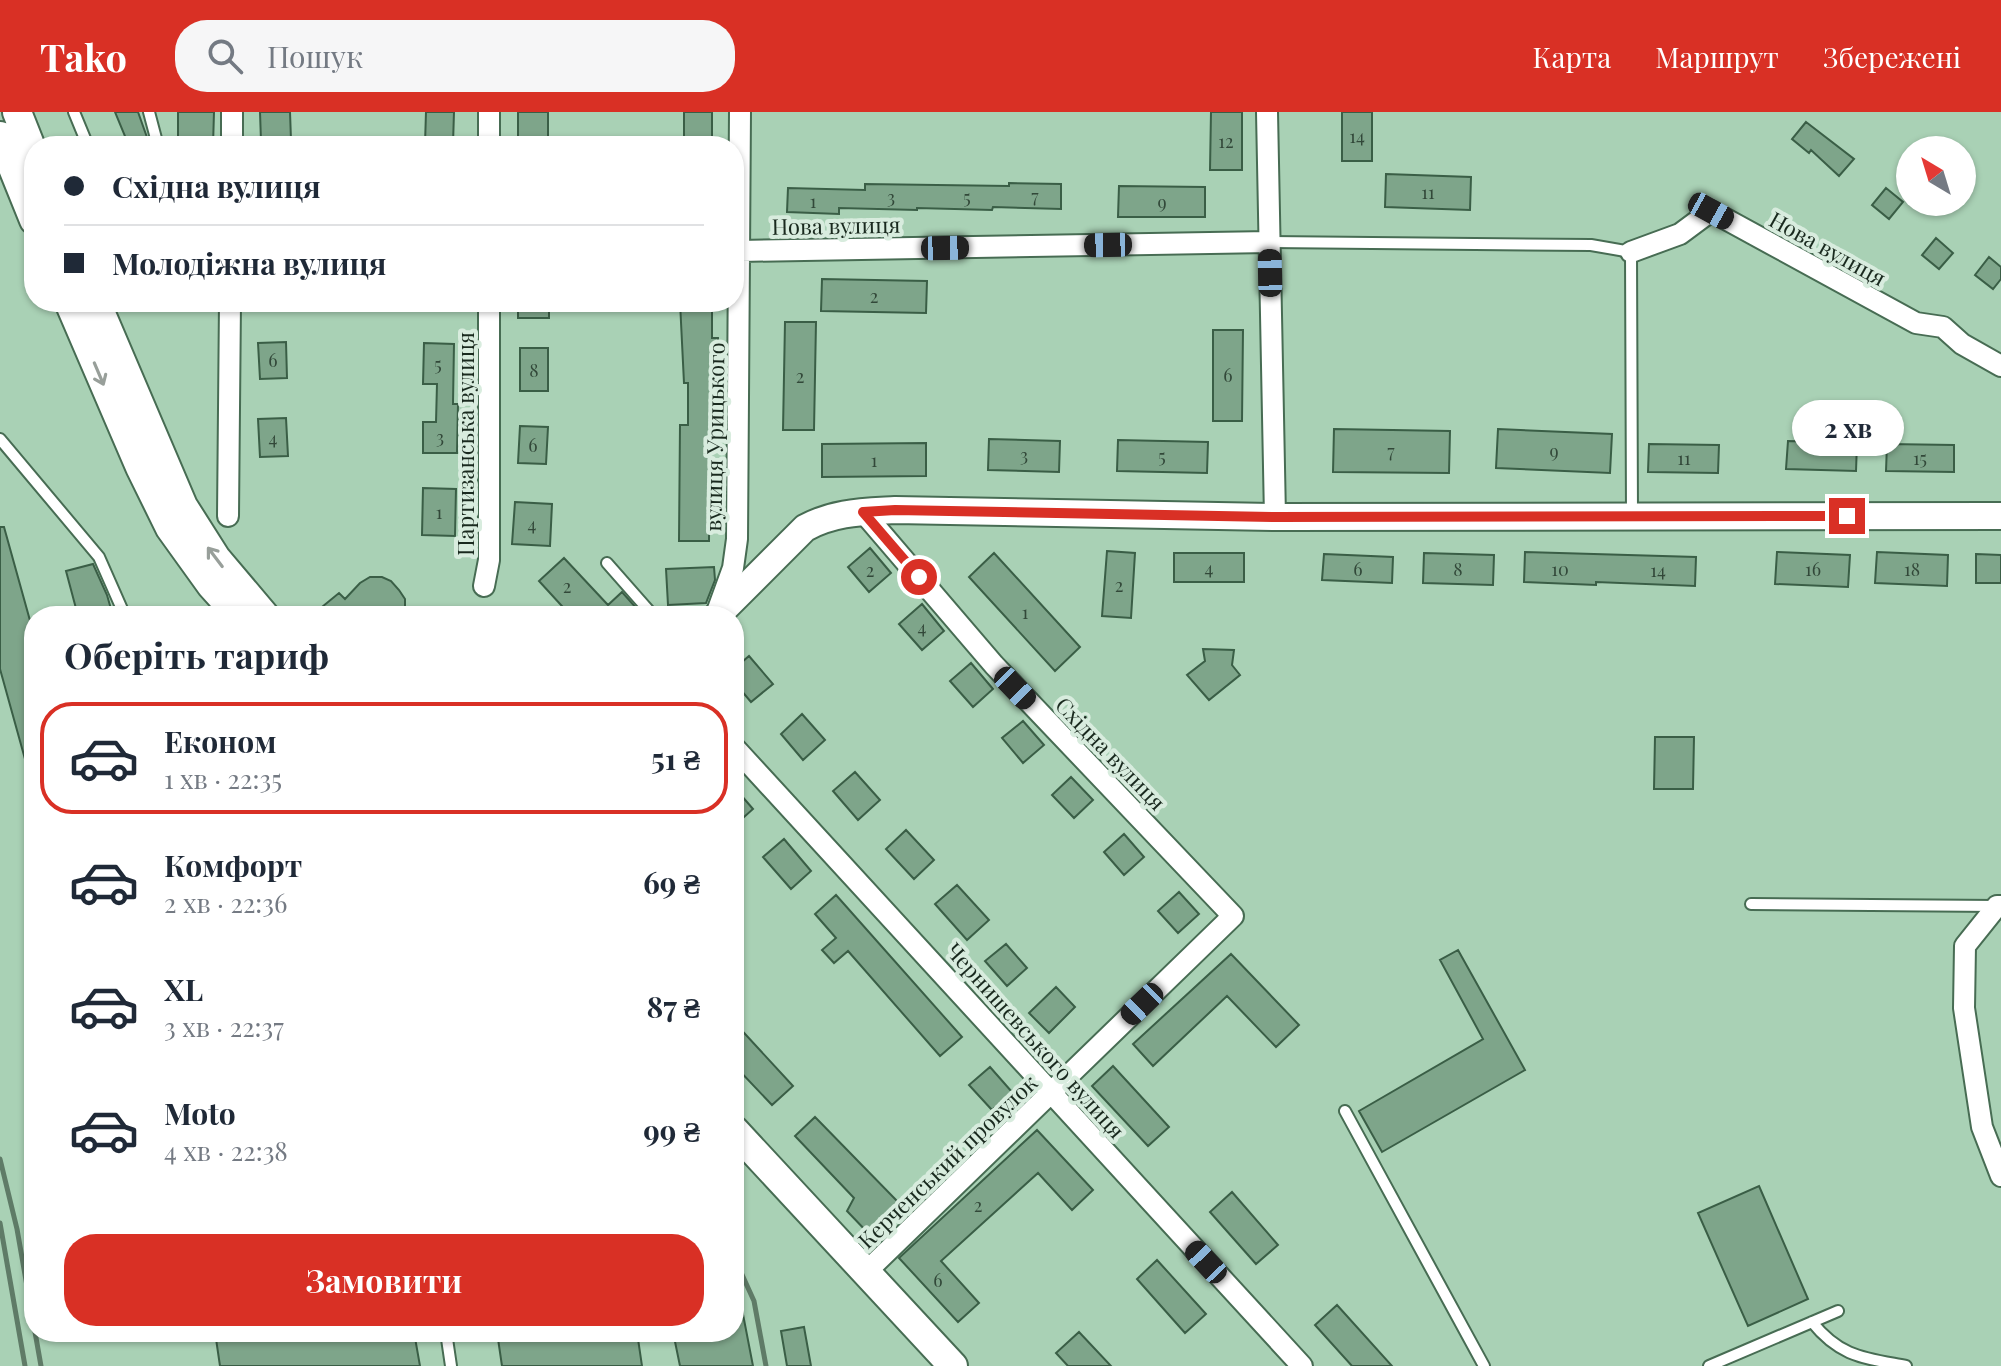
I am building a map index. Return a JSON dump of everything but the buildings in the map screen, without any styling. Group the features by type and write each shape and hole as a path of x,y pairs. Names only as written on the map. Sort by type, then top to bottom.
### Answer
{"main road":[{"path":"17,112 26,136"},
{"path":"0,136 24,195"},
{"path":"73,312 140,467 170,528 203,575 230,606"},
{"path":"100,312 183,506 216,558 257,606"},
{"path":"744,1141 953,1366"},
{"path":"744,1166 929,1366"}],"street":[{"path":"232,112 232,136"},
{"path":"489,112 489,136"},
{"name":"вулиця Урицького","path":"740,112 740,136"},
{"path":"1267,112 1275,517"},
{"name":"Нова вулиця","path":"1631,252 1680,234 1711,211 1916,323 1943,327 1962,344 2001,366"},
{"name":"Нова вулиця","path":"744,251 1269,242"},
{"path":"228,516 230,312"},
{"name":"Партизанська вулиця","path":"484,586 489,560 489,312"},
{"name":"вулиця Урицького","path":"720,606 733,568 737,539 739,312"},
{"path":"726,606 805,528 839,513 911,510 1275,517 2001,516"},
{"name":"Східна вулиця","path":"863,512 994,665 1233,916"},
{"name":"Чернишевського вулиця","path":"744,758 1302,1366"},
{"path":"1999,906 1965,946 1964,1008 1982,1127 2001,1176"},
{"name":"Керченський провулок","path":"866,1272 1233,916"}],"lane":[{"path":"74,112 84,136"},
{"path":"149,112 155,136"},
{"path":"1269,242 1591,245 1631,252 1632,516"},
{"path":"0,439 99,557 121,606"},
{"path":"607,563 645,606"},
{"path":"1751,904 1999,906"},
{"path":"1345,1111 1484,1366"},
{"path":"1709,1366 1838,1311"},
{"path":"1812,1322 1836,1347 1854,1357 1906,1366"},
{"path":"447,1342 451,1366"}],"railway":[{"path":"0,1159 24,1269"},
{"path":"0,1223 25,1366"},
{"path":"744,1279 754,1301 766,1366"},
{"path":"37,1342 41,1366"}],"route":[{"path":"919,577 863,512 1275,517 1847,516"}]}
